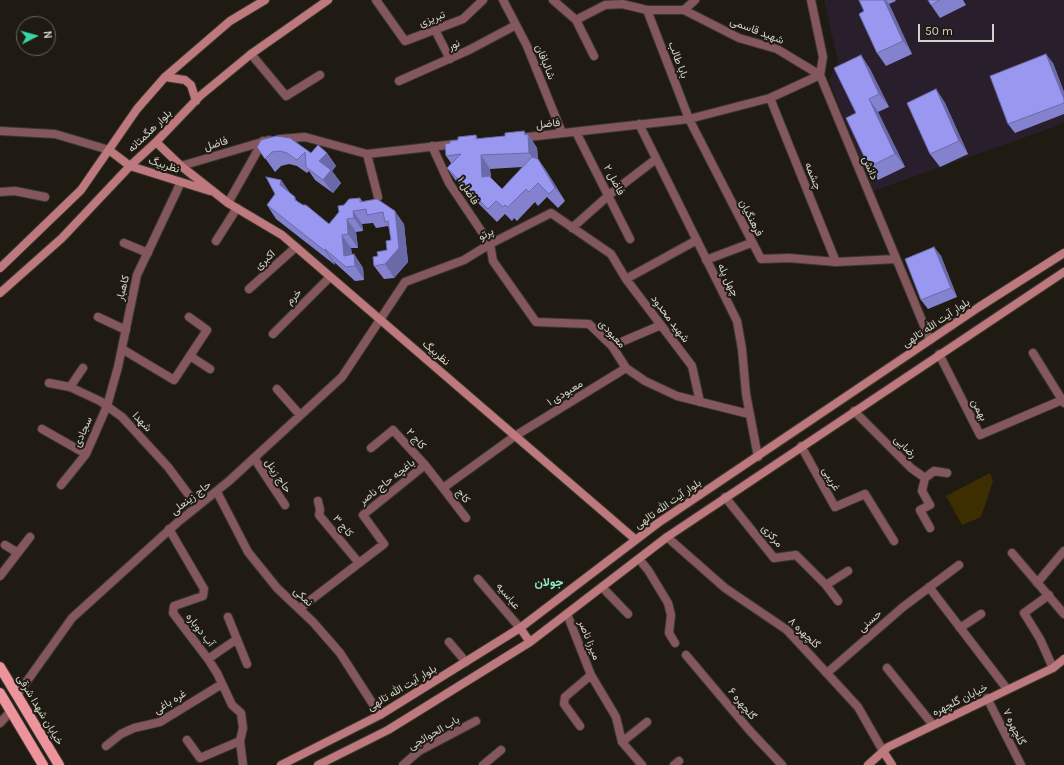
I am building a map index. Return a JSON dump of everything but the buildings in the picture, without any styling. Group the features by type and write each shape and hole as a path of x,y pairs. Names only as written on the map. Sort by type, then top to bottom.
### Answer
{"main road":[{"name":"بلوار هگمتانه","path":"0,268 81,190 137,109 165,77 230,21 265,0"},
{"name":"بلوار هگمتانه","path":"0,293 62,238 130,166 196,101 251,54 328,0"},
{"path":"165,77 185,80 191,85 196,101"},
{"name":"نظربیگ","path":"156,142 181,166 228,203 282,235 636,540"},
{"name":"نظربیگ","path":"108,150 130,166 214,192"},
{"name":"بلوار آیت الله تالهی","path":"280,765 380,715 520,628 658,523 930,340 1064,253"},
{"path":"318,765 388,730 530,642 667,537 801,446 1064,272"},
{"path":"758,457 766,470"},
{"path":"520,628 530,642"},
{"name":"خیابان گلچهره","path":"868,765 883,751 987,698 1053,668 1064,659"},
{"name":"خیابان شهدا شرقی","path":"0,667 59,765"},
{"path":"1,696 44,765"},
{"path":"883,751 892,765"}],"street":[{"name":"تبریزی","path":"376,0 406,41 463,19 483,0"},
{"name":"شالبافان","path":"503,0 527,46 562,133"},
{"path":"553,0 576,20 594,56"},
{"path":"684,10 695,0"},
{"path":"811,0 823,57 820,75"},
{"name":"شهید قاسمی","path":"576,20 605,5 621,2 646,10 684,10 739,38 777,49 820,75"},
{"name":"بابا طالب","path":"646,10 689,119"},
{"name":"نور","path":"399,82 450,59 516,25"},
{"path":"435,30 450,59"},
{"path":"251,54 286,96 320,75"},
{"name":"فاضل","path":"511,138 689,119 770,98 820,75"},
{"name":"دانش","path":"820,75 930,340"},
{"name":"چشمه","path":"770,98 836,262"},
{"name":"فرهنگیان","path":"689,119 751,243 761,259 789,258 836,262"},
{"name":"چهل پله","path":"639,124 737,321 749,414 758,457"},
{"path":"0,131 55,134 108,150"},
{"name":"فاضل ۲","path":"576,132 630,239"},
{"name":"فاضل","path":"181,166 263,141 305,137 367,154 465,143"},
{"path":"228,203 263,141"},
{"name":"فاضل ۱","path":"432,146 449,183 490,244"},
{"path":"367,154 378,197"},
{"path":"572,228 609,195 656,159"},
{"name":"کاهبار","path":"107,406 122,349 137,275 181,182"},
{"path":"0,192 15,191 45,197"},
{"path":"216,241 237,208"},
{"name":"پرتو","path":"380,319 405,282 464,260 490,244 551,214 611,254"},
{"path":"626,279 696,240"},
{"path":"124,243 148,253"},
{"path":"706,260 751,243"},
{"name":"معبودی","path":"490,244 493,261 536,322 589,324 612,346 626,368 644,381 677,396 749,414"},
{"name":"اکبری","path":"249,289 296,247"},
{"name":"شهید محدود","path":"611,254 626,279 692,366 700,402"},
{"path":"836,262 896,259"},
{"name":"خرم","path":"273,334 330,277"},
{"path":"98,317 126,330"},
{"path":"122,349 174,380 207,330 189,317"},
{"name":"حاج زینعلی","path":"17,696 72,618 169,529 217,492 342,377 380,319"},
{"path":"612,346 661,325"},
{"path":"1032,353 1063,401"},
{"name":"بهمن","path":"939,354 980,435 1063,401"},
{"path":"190,356 210,369"},
{"path":"70,387 83,368"},
{"name":"معبودی ۱","path":"515,436 626,368"},
{"name":"شهدا","path":"49,383 70,387 107,406 122,417 148,444 197,506"},
{"path":"277,389 300,415"},
{"name":"سجادی","path":"62,484 86,454 107,406"},
{"name":"رضایی","path":"854,411 911,468 925,478"},
{"path":"42,429 86,454"},
{"name":"کاج ۲","path":"371,448 393,430 425,466"},
{"path":"443,488 515,436"},
{"name":"غریبی","path":"801,446 834,507 865,494 894,541"},
{"name":"حاج زینل","path":"254,458 285,506"},
{"name":"باغچه حاج ناصر","path":"299,609 384,544 362,515 425,466 443,488"},
{"path":"930,528 920,510 930,505 922,491 925,478 934,471 947,473"},
{"name":"کاج","path":"443,488 466,518"},
{"name":"نمکی","path":"217,492 248,552 277,588 340,653 380,715"},
{"name":"مرکزی","path":"725,497 774,558 796,555 826,585"},
{"name":"کاج ۳","path":"318,501 320,510 319,515 359,563"},
{"name":"آب دوباره","path":"169,529 204,589 203,596 174,606 172,613 208,659 232,705 241,713 243,728 240,741 243,765"},
{"path":"0,576 30,537"},
{"name":"گلچهره ۸","path":"667,537 725,588 787,630 858,707 883,751"},
{"path":"5,545 18,553"},
{"path":"1037,583 1064,551"},
{"path":"1012,553 1064,614"},
{"path":"639,559 648,570 668,603 671,615 669,633 675,643"},
{"name":"حسنی","path":"828,673 903,607 959,565"},
{"path":"838,601 826,585 848,571"},
{"name":"عباسیه","path":"478,579 520,628"},
{"path":"602,587 628,614"},
{"path":"929,587 1007,690"},
{"path":"1049,595 1024,613 1040,639 1053,668"},
{"name":"میرزا ناصر","path":"567,614 591,675 616,717 622,742"},
{"path":"960,628 981,614"},
{"path":"228,617 247,664"},
{"path":"208,659 237,639"},
{"path":"449,642 466,662"},
{"name":"گلچهره ۶","path":"686,655 750,731 782,765"},
{"path":"887,668 933,725"},
{"path":"580,726 564,704 565,698 591,675"},
{"name":"غره باغی","path":"106,746 121,734 134,728 160,722 222,684"},
{"name":"گلچهره ۷","path":"987,698 1021,765"},
{"path":"0,723 11,711"},
{"name":"باب الحوائجی","path":"403,765 420,751 476,721"},
{"path":"642,765 622,742 647,722"},
{"path":"187,740 200,758 240,741"},
{"path":"483,765 501,750"}],"shaded area":[{"path":"824,0 1064,0 1064,122 1054,127 873,191 829,80 838,61"},
{"path":"990,473 993,481 981,517 962,525 946,496"}],"district":[{"name":"جولان","path":"549,583"}]}
